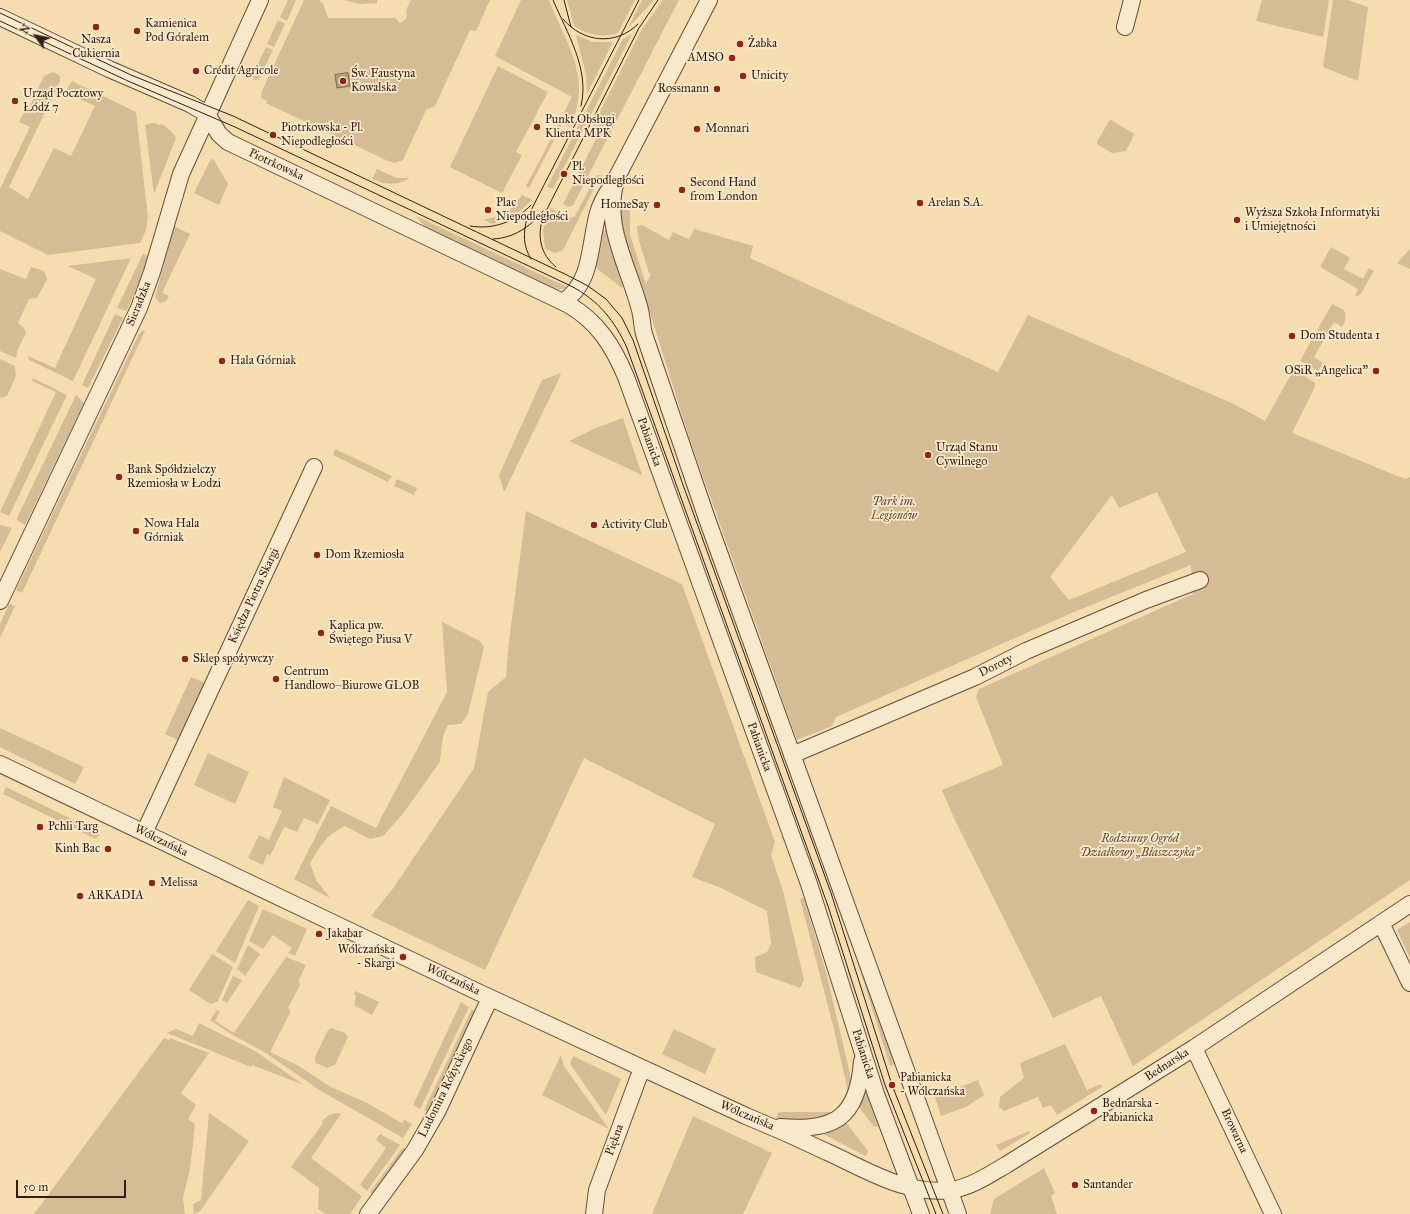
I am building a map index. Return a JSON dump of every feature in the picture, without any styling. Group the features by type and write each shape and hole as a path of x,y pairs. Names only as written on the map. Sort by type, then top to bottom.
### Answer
{"street":[{"name":"Sieradzka","path":"0,601 139,308 152,272 175,189 207,114 260,0"},
{"path":"563,302 573,295 582,282 586,271 598,213 608,190 618,175 709,0"},
{"path":"1125,27 1132,0"},
{"name":"Piotrkowska","path":"0,17 109,69 190,104 207,114 219,134 233,145 563,302"},
{"path":"618,175 613,193 612,217 616,238 640,310 642,328 707,519 958,1214"},
{"name":"Pabianicka","path":"563,302 585,315 600,330 612,347 626,377 809,884 863,1056 910,1188 921,1214"},
{"name":"Księdza Piotra Skargi","path":"144,833 314,468"},
{"name":"Doroty","path":"792,755 974,677 1026,651 1200,580"},
{"name":"Wólczańska","path":"0,764 490,998 746,1116 773,1126 879,1176 910,1188"},
{"name":"Bednarska","path":"910,1188 927,1191 950,1190 975,1183 1194,1048 1410,904"},
{"path":"1381,923 1410,983"},
{"name":"Ludomira Różyckiego","path":"368,1214 414,1150 438,1110 490,998"},
{"name":"Browarna","path":"1194,1048 1273,1214"},
{"path":"773,1126 809,1128 825,1125 841,1117 856,1096 861,1076 863,1056"},
{"name":"Piękna","path":"594,1214 597,1190 642,1068"}],"green space":[{"path":"288,0 296,0 287,21 280,17"},
{"path":"304,0 319,0 323,4 328,18 395,18 400,23 407,18 406,10 411,0 490,0 476,31 470,30 435,106 426,110 403,160 395,163 388,161 266,103 267,101 261,98 262,91"},
{"path":"344,0 377,0 377,3 360,4"},
{"path":"521,0 549,0 575,62 579,93 576,109 570,127 562,123 556,136 553,134 572,97 495,56"},
{"path":"567,0 635,0 618,33 612,35 595,35 574,26"},
{"path":"642,0 654,0 628,28"},
{"path":"663,0 679,0 573,205 569,207 563,204 596,139 588,135 642,29"},
{"path":"1262,0 1329,0 1323,37 1256,21"},
{"path":"1333,0 1348,0 1368,7 1358,81 1323,67"},
{"path":"278,20 285,24 274,47 267,44"},
{"path":"632,34 553,189 547,187 623,39"},
{"path":"576,35 593,42 613,42 587,94 586,75"},
{"path":"266,47 273,50 259,79 254,80 251,74 253,70 255,70"},
{"path":"498,66 548,92 516,152 522,155 502,193 450,167"},
{"path":"53,72 60,76 60,81 9,187 28,199 54,148 71,156 95,106 65,92 72,81 136,112 148,217 146,230 140,243 48,255 0,231 0,189 30,127 19,122 27,106 29,108 44,76"},
{"path":"1111,120 1134,135 1126,151 1112,153 1098,145 1097,142"},
{"path":"151,123 159,125 162,124 171,131 176,138 154,194 145,125"},
{"path":"551,139 554,140 529,188 526,186"},
{"path":"211,159 214,160 228,184 219,205 194,193"},
{"path":"377,169 397,178 410,178 405,181 391,184 382,182 372,179"},
{"path":"601,175 563,250 555,253 545,249 543,230 550,208 571,218 575,216 596,176"},
{"path":"522,195 532,200 517,214 492,224 483,219 490,219 506,213"},
{"name":"Park im. Legionów","path":"620,208 630,211 630,235 646,284 651,274 649,273 639,241 637,226 642,225 669,240 673,232 689,239 694,229 753,246 750,258 998,372 1028,315 1236,405 1265,421 1294,369 1315,383 1314,389 1292,433 1405,479 1410,477 1410,880 1133,1066 1101,996 1053,1018 953,816 942,790 1003,765 976,697 979,689 1193,594 1191,565 1074,612 836,717 832,726 797,740 690,440 650,313 647,318 623,244","holes":["1157,492 1186,552 1069,600 1050,577 1112,495 1119,508"]},
{"path":"416,216 569,288 555,290 427,229"},
{"path":"174,226 190,234 162,293 169,296 166,301 160,303 155,298"},
{"path":"606,229 625,285 622,288 595,267 602,231"},
{"path":"1331,247 1350,258 1344,269 1363,279 1369,268 1374,271 1360,295 1355,296 1358,289 1320,267"},
{"path":"1410,249 1410,269 1397,263"},
{"path":"143,254 148,256 141,278 127,310 117,308"},
{"path":"131,258 73,381 29,360 28,356 55,368 96,279 68,266"},
{"path":"31,267 44,271 47,279 37,298 29,299 18,323 24,328 26,333 17,351 16,358 0,351 0,269 26,279"},
{"path":"1332,304 1344,310 1345,321 1342,327 1334,322 1314,357 1323,363 1318,371 1300,361"},
{"path":"115,314 123,318 88,388 82,385"},
{"path":"143,330 145,331 22,593 16,590 139,334"},
{"path":"0,359 15,366 16,376 7,396 0,398"},
{"path":"561,373 504,492 499,475 542,380"},
{"path":"33,378 67,395 9,516 0,512 56,392 32,381"},
{"path":"76,395 84,403 25,525 18,521 17,518"},
{"path":"623,418 642,475 569,441 596,428"},
{"path":"335,449 392,476 388,482 333,455"},
{"path":"397,479 417,488 414,495 394,486"},
{"path":"526,511 682,584 775,842 771,855 783,891 804,980 800,988 756,972 755,957 767,952 771,944 767,911 721,888 692,877 715,824 584,758 485,970 371,916 394,887 474,768 488,692 506,677 509,641"},
{"path":"0,525 12,528 0,552"},
{"path":"9,604 15,606 0,638 0,624"},
{"path":"442,622 480,641 484,647 468,714 461,724 448,725 443,736 440,762 402,815 383,836 370,839 345,826 328,837 321,846 310,863 316,880 330,898 294,879 331,806 376,828 447,692"},
{"path":"191,677 205,683 178,740 165,734"},
{"path":"0,728 84,767 75,784 0,747"},
{"path":"208,753 249,772 235,804 194,785"},
{"path":"284,777 330,800 318,824 304,818 297,832 284,827 270,856 267,854 263,865 248,858 259,835 269,840 282,811 273,807"},
{"path":"6,787 100,833 96,839 3,794"},
{"path":"804,898 827,976 850,1074 851,1083 849,1096 834,1029 800,899"},
{"path":"248,900 259,906 235,963 216,951"},
{"path":"263,909 307,929 295,956 288,953 292,948 273,935 263,949 249,941"},
{"path":"1410,922 1410,958 1397,930"},
{"path":"851,941 895,1064 890,1066"},
{"path":"248,945 260,954 245,976 237,969"},
{"path":"212,954 233,967 218,1001 211,1004 189,990"},
{"path":"286,957 306,965 299,980 300,985 288,1008 291,1011 270,1052 297,1065 331,1087 367,1103 402,1123 404,1120 412,1124 403,1138 321,1091 266,1053 231,1034 210,1020 217,1010 220,1012 215,1021 234,1033"},
{"path":"233,976 242,980 227,1003 222,1000"},
{"path":"355,991 379,1002 372,1015 354,1005 356,996 354,995"},
{"path":"461,1002 469,1007 420,1109 413,1105"},
{"path":"472,1009 478,1013 430,1113 424,1110"},
{"path":"199,1023 255,1051 304,1085 252,1065 251,1067 167,1033 176,1029 193,1036"},
{"path":"331,1028 345,1033 348,1037 335,1065 327,1068 316,1063 315,1057 328,1030"},
{"path":"674,1029 716,1049 705,1074 662,1054"},
{"path":"164,1038 169,1040 170,1038 209,1053 181,1093 196,1105 188,1119 195,1124 190,1170 183,1198 185,1214 34,1214"},
{"path":"1065,1044 1087,1090 1101,1084 1102,1087 1057,1115 1051,1105 1043,1108 1038,1097 1004,1111 999,1107 1000,1097 1024,1078 1020,1063"},
{"path":"561,1055 564,1066 609,1129 542,1095"},
{"path":"573,1056 621,1079 606,1115 570,1064"},
{"path":"978,1080 984,1095 966,1107 941,1116 935,1097"},
{"path":"864,1086 878,1126 874,1127 858,1106"},
{"path":"778,1112 837,1112 814,1120 794,1121 777,1118"},
{"path":"209,1113 249,1141 200,1211 194,1214 193,1204 201,1200"},
{"path":"337,1113 341,1114 311,1158 362,1196 350,1214 326,1214 318,1209 319,1188 291,1167 323,1123 322,1121 329,1115"},
{"path":"693,1116 772,1153 743,1214 652,1214"},
{"path":"845,1121 868,1151 866,1156 817,1131"},
{"path":"1029,1131 1030,1133 1000,1151 996,1145"},
{"path":"380,1134 400,1145 367,1191 360,1185 386,1148 376,1140"},
{"path":"403,1147 406,1152 375,1196 370,1192"},
{"path":"1044,1168 1055,1193 1051,1196 1057,1214 990,1214 994,1199"}],"shaded area":[{"path":"348,73 350,86 337,88 335,75"}],"tram line":[{"path":"553,0 576,52 580,65 583,92 581,106"},
{"path":"564,0 571,27"},
{"path":"531,259 526,249 524,239 527,218 639,0"},
{"path":"556,267 546,256 541,244 540,231 543,217 639,28 658,0"},
{"path":"0,13 131,75 233,116 567,275 588,286 606,299 622,318 633,340 682,482 831,893 892,1085 943,1214"},
{"path":"563,19 580,33 600,39 620,36 638,24"},
{"path":"0,21 128,81 235,127 571,286 589,298 605,312 617,329 627,348 828,906 885,1085 936,1214"},
{"path":"470,226 495,226 518,216 531,205"},
{"path":"493,239 501,238 521,231 533,222 543,211"}],"place":[{"name":"Nasza Cukiernia","path":"96,27"},
{"name":"Kamienica Pod Góralem","path":"137,31"},
{"name":"Żabka","path":"740,44"},
{"name":"AMSO","path":"732,58"},
{"name":"Crédit Agricole","path":"196,71"},
{"name":"Unicity","path":"743,76"},
{"name":"Św. Faustyna Kowalska","path":"343,81"},
{"name":"Rossmann","path":"717,89"},
{"name":"Urząd Pocztowy Łódź 7","path":"15,101"},
{"name":"Punkt Obsługi Klienta MPK","path":"537,127"},
{"name":"Monnari","path":"697,129"},
{"name":"Piotrkowska - Pl. Niepodległości","path":"273,135"},
{"name":"Pl. Niepodległości","path":"564,174"},
{"name":"Second Hand from London","path":"682,190"},
{"name":"Arelan S.A.","path":"920,203"},
{"name":"HomeSay","path":"657,205"},
{"name":"Plac Niepodległości","path":"488,210"},
{"name":"Wyższa Szkoła Informatyki i Umiejętności","path":"1237,220"},
{"name":"Dom Studenta 1","path":"1292,336"},
{"name":"Hala Górniak","path":"222,361"},
{"name":"OSiR „Angelica”","path":"1376,371"},
{"name":"Urząd Stanu Cywilnego","path":"928,455"},
{"name":"Bank Spółdzielczy Rzemiosła w Łodzi","path":"119,477"},
{"name":"Activity Club","path":"594,525"},
{"name":"Nowa Hala Górniak","path":"136,531"},
{"name":"Dom Rzemiosła","path":"317,555"},
{"name":"Kaplica pw. Świętego Piusa V","path":"321,633"},
{"name":"Sklep spożywczy","path":"185,659"},
{"name":"Centrum Handlowo–Biurowe GLOB","path":"276,679"},
{"name":"Pchli Targ","path":"40,827"},
{"name":"Kinh Bac","path":"108,849"},
{"name":"Melissa","path":"152,883"},
{"name":"ARKADIA","path":"80,896"},
{"name":"Jakabar","path":"319,934"},
{"name":"Wólczańska - Skargi","path":"403,957"},
{"name":"Pabianicka - Wólczańska","path":"892,1085"},
{"name":"Bednarska - Pabianicka","path":"1094,1111"},
{"name":"Santander","path":"1075,1185"}],"park label":[{"name":"Rodzinny Ogród Działkowy „Błaszczyka”","path":"1140,846"}]}
